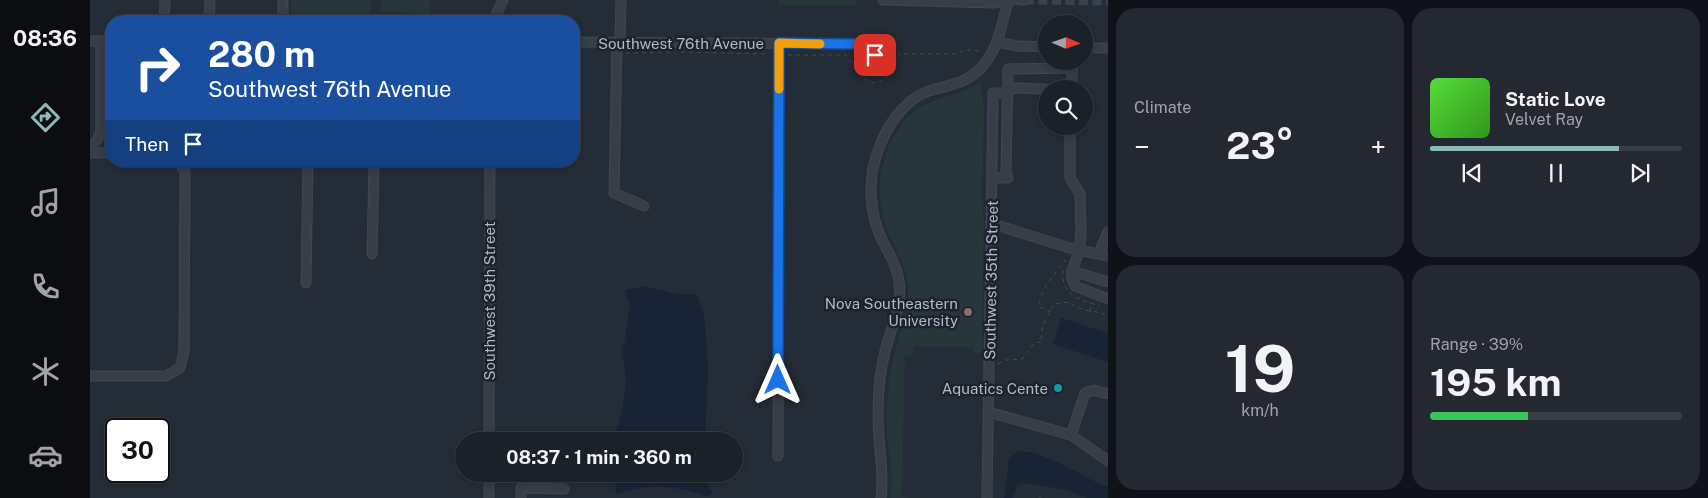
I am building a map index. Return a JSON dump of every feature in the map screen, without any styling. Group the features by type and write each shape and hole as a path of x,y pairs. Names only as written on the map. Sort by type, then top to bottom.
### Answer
{"street":[{"path":"164,15 165,0"},
{"path":"209,15 210,0"},
{"path":"283,0 283,15"},
{"path":"621,0 614,193 644,206"},
{"path":"882,498 883,473 879,438 878,394 885,351 898,310 900,294 895,264 883,241 873,213 871,184 876,156 887,129 906,107 930,91 970,78 981,69 997,42 1006,1 883,0"},
{"path":"1020,0 1025,0"},
{"path":"496,15 502,1"},
{"path":"90,41 105,41"},
{"path":"90,148 101,132 101,41"},
{"name":"Southwest 76th Avenue","path":"580,42 858,44 875,55"},
{"path":"997,42 1018,46 1038,47"},
{"path":"778,456 779,43"},
{"path":"1093,48 1108,48"},
{"path":"992,178 1008,178 1006,93 1008,69 1038,67"},
{"path":"1006,93 1014,88 1038,89"},
{"name":"Southwest 35th Street","path":"987,498 992,224 992,93 1006,93"},
{"path":"1070,135 1070,178 1077,187 1081,199 1079,250 1072,271 1072,278 1075,286 1108,298"},
{"path":"90,153 105,153"},
{"path":"90,376 166,376 180,368 184,351 185,172 182,167"},
{"path":"306,282 308,167"},
{"path":"372,254 374,167"},
{"name":"Southwest 39th Street","path":"489,432 490,167"},
{"path":"992,224 1079,250 1108,256"},
{"path":"1098,253 1108,232"},
{"path":"1072,271 1108,282"},
{"path":"1071,435 1085,393 1097,390 1108,394"},
{"path":"988,412 1071,435 1108,461"},
{"path":"489,482 489,498"},
{"path":"520,498 521,488 564,488"}],"path":[{"path":"1051,312 1040,307 1039,301 1054,273 1070,256"},
{"path":"989,369 1006,360 1022,359 1034,343 1042,342 1040,333 1054,304 1069,302 1082,311 1108,316"},
{"path":"1090,312 1091,303"}],"shaded area":[{"path":"291,0 371,0 370,15 294,15 291,12"},
{"path":"381,0 430,0 431,15 380,11"},
{"path":"779,0 856,0 856,6 779,5"},
{"path":"981,82 984,109 981,181 984,224 982,353 973,353 973,347 914,346 913,356 905,355 902,496 913,498 890,498 892,478 887,432 887,399 896,346 906,310 908,284 904,268 883,218 880,189 884,160 896,133 912,113 931,102 971,88"}],"water":[{"path":"645,286 676,294 697,294 705,319 708,371 705,432 616,432 622,411 626,382 623,351 630,305 625,290"},
{"path":"1061,318 1108,333 1108,362 1053,344"},
{"path":"1019,451 1053,460 1108,487 1108,498 1087,498 1067,490 1027,483 1017,485 1013,498 1004,498 1009,458"},
{"path":"615,482 707,482 712,493 707,497 685,489 662,486 639,488 616,494"}],"tunnel":[{"path":"1025,0 1108,1"}],"slow traffic":[{"path":"779,89 779,43 820,44"}],"place":[{"name":"Nova Southeastern University","path":"968,312"},
{"name":"Aquatics Cente","path":"1058,388"}],"route":[{"path":"778,380 779,43 858,44 875,55"}]}
